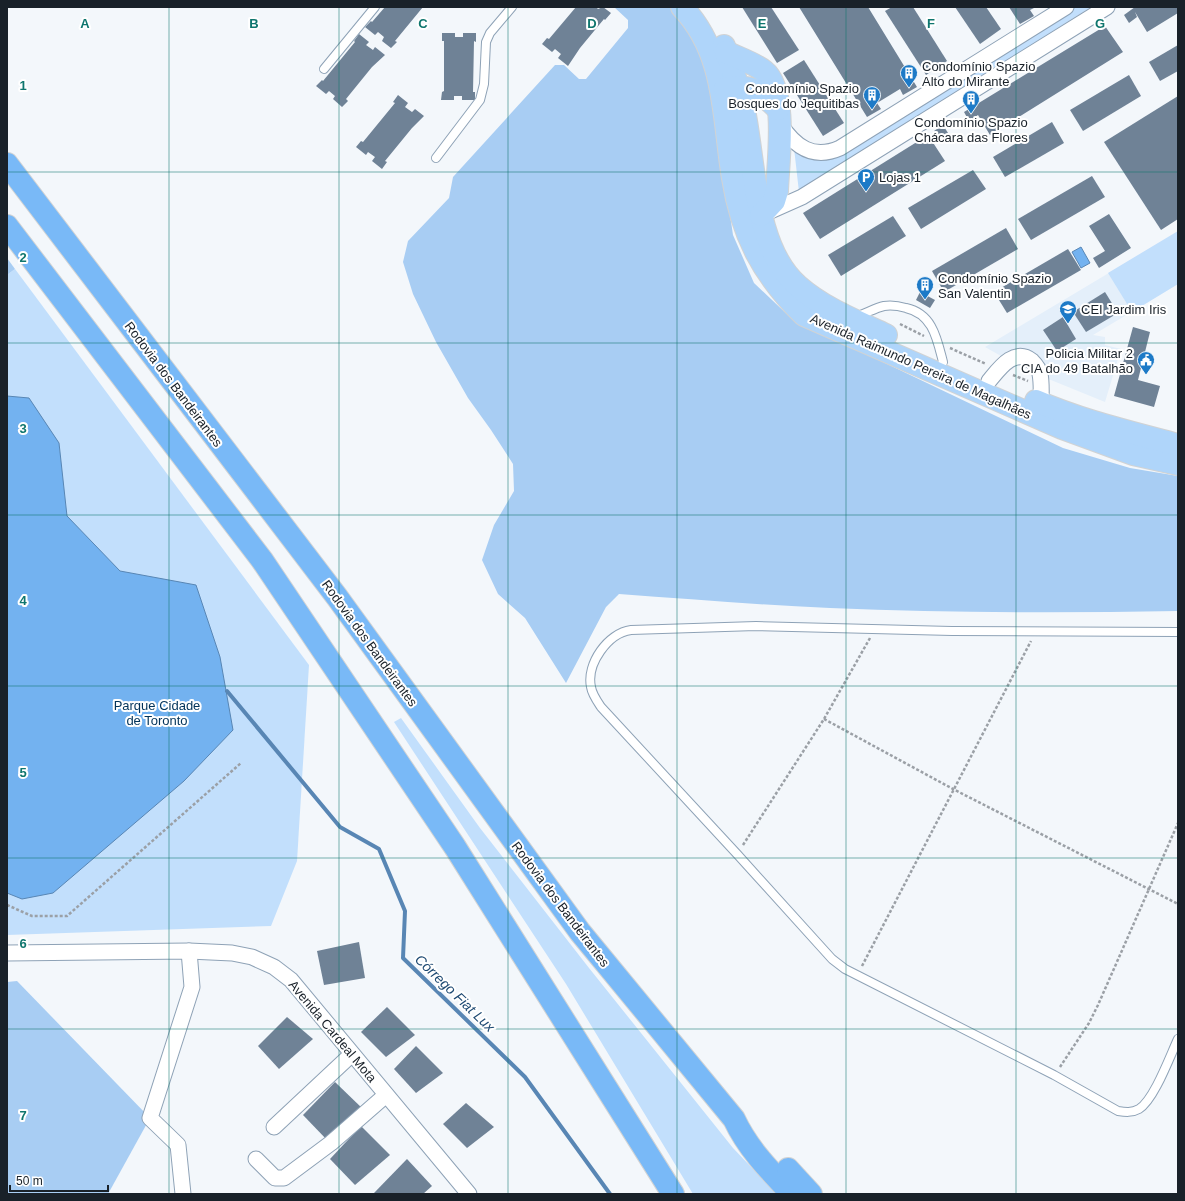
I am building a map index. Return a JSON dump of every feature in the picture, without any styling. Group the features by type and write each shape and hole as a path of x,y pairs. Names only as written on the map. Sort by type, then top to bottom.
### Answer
{"highway":[{"name":"Rodovia dos Bandeirantes","path":"7,164 337,597 580,932 734,1119"},
{"path":"7,226 262,560 455,847 673,1194"},
{"path":"734,1119 740,1133 756,1156 792,1194"},
{"path":"734,1119 751,1131 811,1194"}],"main road":[{"name":"Avenida Raimundo Pereira de Magalhães","path":"682,7 692,17 730,88 761,215 773,250 784,272 798,286 815,298 851,318 941,352 1119,430 1178,445"},
{"name":"Avenida Raimundo Pereira de Magalhães","path":"698,7 721,40 726,52 730,88 733,178 740,210 748,236 769,275 785,296 804,315 1062,428 1133,454 1178,464"},
{"path":"726,52 764,71 772,80 777,94 779,116 777,190 774,201 761,215 750,214 740,210"},
{"path":"730,88 753,89 763,94 779,116"}],"street":[{"path":"779,116 789,138 798,146 813,151 831,152 1066,7"},
{"path":"761,215 802,197 1106,7"},
{"path":"994,375 1012,358 1018,357 1029,359 1038,368 1041,395"},
{"path":"183,1194 178,1145 150,1118 192,987 189,951"},
{"name":"Avenida Cardeal Mota","path":"7,953 189,951 232,953 252,957 274,967 291,980 469,1194"},
{"path":"274,1127 352,1054"},
{"path":"256,1159 275,1178 284,1178 331,1143 386,1095"}],"lane":[{"path":"324,69 375,7"},
{"path":"436,158 480,100 484,84 486,42 490,34 512,7"},
{"path":"851,318 885,306 910,309 927,319 932,326 941,352"},
{"path":"1178,632 874,629 756,626 625,631 617,634 608,641 594,663 591,674 591,688 601,707 832,959 857,975 1054,1075 1118,1111 1129,1112 1138,1110 1147,1101 1178,1039"}],"path":[{"path":"899,323 941,352 1041,395"},
{"path":"737,854 824,719 874,629"},
{"path":"857,975 1036,631"},
{"path":"824,719 953,789 1178,904"},
{"path":"7,905 32,916 67,916 241,763"},
{"path":"1054,1075 1089,1023 1098,1005 1148,888 1178,823"}],"shaded area":[{"path":"614,7 678,7 705,46 733,235 754,283 791,318 1063,448 1130,468 1178,476 1178,611 1004,612 874,610 619,594 606,607 566,683 525,618 498,594 482,560 494,525 514,491 513,464 468,398 436,342 413,294 403,262 408,241 449,198 453,177 555,65 564,65 579,79 586,79 628,28 628,20"},
{"name":"CEI Jardim Iris","path":"1159,243 1178,284 1093,335 1105,337 1105,345 1121,349 1105,402 1046,378 1015,350 1001,356 985,347"},
{"path":"1081,247 1090,263 1081,268 1072,252"},
{"path":"7,258 15,269 7,275"},
{"path":"7,396 29,398 59,443 67,516 120,571 196,585 220,657 233,730 184,781 53,893 22,899 7,893"},
{"path":"17,981 150,1118 108,1194 7,1194 7,982"}],"green space":[{"path":"1071,7 1091,7 799,192 794,148 815,159"},
{"path":"1178,231 1178,284 1132,312 1108,273"},
{"name":"Parque Cidade de Toronto","path":"15,269 309,665 297,861 271,926 7,935 7,275"},
{"path":"401,718 480,828 589,968 733,1148 777,1194 693,1194 566,984 394,722"}],"building":[{"path":"385,7 423,7 391,48 382,41 384,37 378,32 375,35 365,27 371,21 372,22"},
{"path":"576,7 596,7 598,9 603,7 611,13 605,20 604,19 580,48 568,66 558,58 561,54 555,49 552,52 542,44 547,38 549,39"},
{"path":"742,7 771,7 799,50 777,63"},
{"path":"799,7 868,7 917,87 903,95 900,89 877,103 881,109 867,117"},
{"path":"892,7 913,7 947,61 926,75 885,11"},
{"path":"955,7 986,7 1001,29 980,44"},
{"path":"1009,7 1036,7 1030,10 1034,16 1020,24"},
{"path":"1135,7 1178,7 1178,13 1147,32 1135,12 1137,17 1129,23 1124,15"},
{"path":"1105,26 1123,52 990,135 978,115 969,121 964,112"},
{"path":"442,33 455,33 455,37 463,37 463,33 476,33 476,42 474,41 473,92 475,92 475,100 462,100 462,96 454,96 454,100 441,100 442,92 444,91 444,41 442,41"},
{"path":"359,34 369,42 366,45 373,50 375,47 385,55 372,67 346,99 348,101 342,107 333,99 335,96 329,91 326,94 316,86 322,80 323,81 355,42 354,41"},
{"path":"1178,45 1178,71 1160,81 1149,62"},
{"path":"804,60 844,123 823,136 783,73"},
{"path":"1129,75 1141,96 1083,131 1070,110"},
{"path":"398,95 408,103 405,107 412,112 415,109 424,116 412,128 385,161 387,162 382,169 372,161 375,157 368,152 366,155 356,147 361,141 363,142 395,103 393,102"},
{"path":"1178,96 1178,219 1161,230 1104,142"},
{"path":"1052,122 1064,143 1005,177 993,157"},
{"path":"943,125 948,133 939,138 934,131"},
{"name":"Lojas 1","path":"928,135 945,161 820,239 803,213"},
{"path":"973,170 986,189 921,229 908,208"},
{"path":"1092,176 1105,197 1031,240 1018,219"},
{"path":"1109,214 1131,248 1099,268 1093,258 1105,251 1089,226"},
{"path":"893,216 906,236 841,276 828,255"},
{"path":"1006,228 1018,249 944,292 932,271"},
{"path":"1068,249 1081,270 1007,313 994,292"},
{"name":"Condomínio Spazio San Valentin","path":"920,292 935,300 930,308 916,300"},
{"path":"1105,292 1118,313 1086,332 1073,312"},
{"path":"1063,317 1076,339 1057,351 1043,330"},
{"path":"1133,327 1150,332 1138,380 1160,386 1154,407 1114,396"},
{"path":"359,942 365,978 324,985 317,951"},
{"path":"387,1007 415,1035 386,1057 361,1032"},
{"path":"287,1017 313,1039 279,1069 258,1046"},
{"path":"416,1046 443,1073 416,1093 394,1069"},
{"path":"335,1082 364,1110 328,1141 303,1115"},
{"path":"466,1103 494,1127 467,1148 443,1124"},
{"path":"361,1126 390,1155 355,1185 330,1159"},
{"path":"407,1159 432,1186 423,1194 375,1194 374,1193"}],"waterway":[{"name":"Córrego Fiat Lux","path":"227,691 340,827 379,849 405,911 403,958 525,1077 610,1194"}],"place":[{"name":"Condomínio Spazio Alto do Mirante","path":"909,88"},
{"name":"Condomínio Spazio Bosques do Jequitibas","path":"872,110"},
{"name":"Condomínio Spazio Chácara das Flores","path":"971,114"},
{"name":"Lojas 1","path":"866,192"},
{"name":"Condomínio Spazio San Valentin","path":"925,300"},
{"name":"CEI Jardim Iris","path":"1068,324"},
{"name":"Policia Militar 2 CIA do 49 Batalhão","path":"1146,375"}]}
